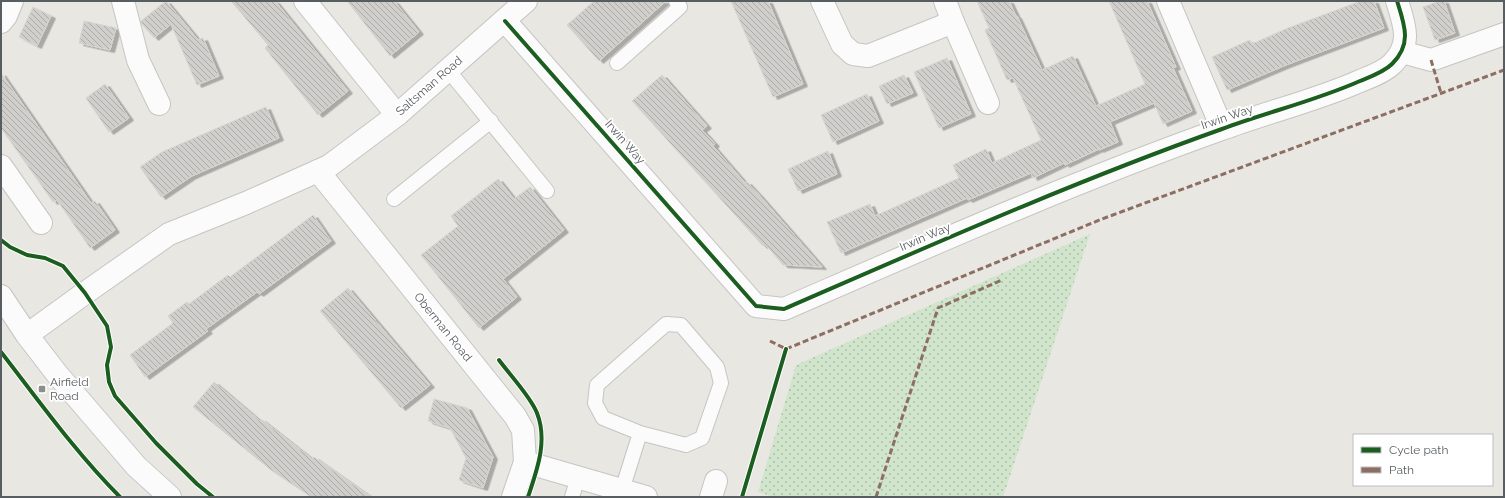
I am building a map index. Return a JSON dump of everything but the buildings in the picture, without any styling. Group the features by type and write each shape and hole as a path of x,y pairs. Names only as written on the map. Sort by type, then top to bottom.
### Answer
{"street":[{"path":"1,22 6,16 12,1"},
{"path":"122,1 138,60 160,104"},
{"path":"305,1 397,115"},
{"name":"Saltsman Road","path":"27,335 85,292 169,234 246,204 324,169 397,115 526,1"},
{"path":"822,1 842,44 853,54 868,56 953,22"},
{"path":"945,1 988,103"},
{"name":"Irwin Way","path":"1168,1 1222,128"},
{"path":"1397,1 1406,32 1402,52 1431,60 1504,34"},
{"name":"Irwin Way","path":"504,21 756,306 784,309 1022,206 1222,128 1342,89 1372,76 1390,66 1402,52"},
{"path":"1,166 41,223"},
{"name":"Oberman Road","path":"324,169 515,416 523,430 525,462 513,497"},
{"path":"1,296 27,335 57,374 136,466 170,497"},
{"path":"525,462 575,487 622,490 646,497"}],"lane":[{"path":"617,63 680,7 676,1"},
{"path":"448,70 547,191"},
{"path":"394,199 491,121"},
{"path":"666,324 681,325 717,367 721,383 702,438 686,445 640,433 603,418 594,403 597,385 666,324"},
{"path":"622,490 640,433"}],"green space":[{"path":"1090,234 1003,497 774,497 758,492 796,365"}],"marked path":[{"path":"1431,60 1441,93"},
{"path":"770,341 786,349 1102,219 1504,70"},
{"path":"876,497 938,308 1002,280"}],"cycle path":[{"path":"505,21 756,306 784,309 1002,215 1166,149 1239,123 1326,95 1377,74 1392,64 1398,57 1404,42 1404,27 1397,1"},
{"path":"1,240 10,247 27,255 45,258 63,266 85,293 107,326 111,347 107,365 109,382 115,396 156,443 197,484 213,497"},
{"path":"742,497 786,349"},
{"path":"1,352 73,445 120,497"},
{"path":"499,360 530,400 537,413 540,424 542,434 540,455 528,497"}],"place":[{"name":"Airfield Road","path":"42,389"}]}
